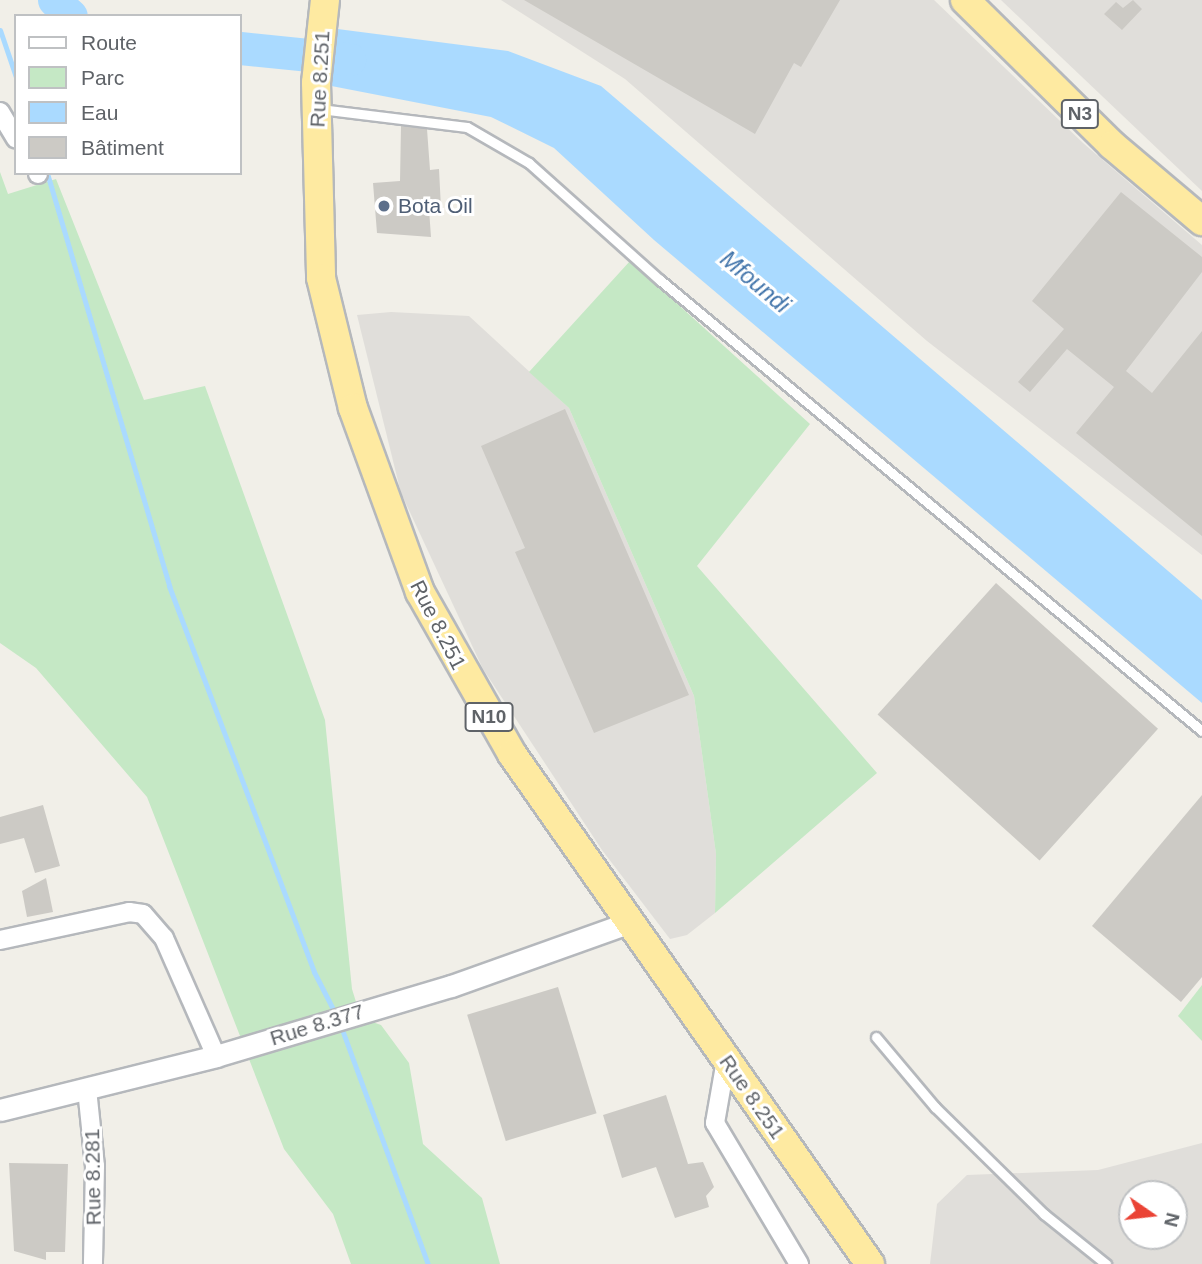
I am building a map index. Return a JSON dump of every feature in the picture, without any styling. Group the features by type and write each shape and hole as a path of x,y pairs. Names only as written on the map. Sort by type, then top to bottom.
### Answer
{"highway":[{"name":"N3","path":"965,0 1112,145 1202,221"},
{"name":"Rue 8.251","path":"324,13 316,96 321,278 352,408 387,513 464,675 628,923 870,1264"}],"street":[{"path":"0,112 14,136"},
{"path":"0,940 129,912 143,914 164,938 216,1056"},
{"name":"Rue 8.377","path":"0,1110 216,1056 628,923"},
{"path":"726,1060 715,1123 799,1264"},
{"name":"Rue 8.281","path":"88,1089 95,1166 93,1264"}],"lane":[{"path":"316,96 467,128 529,163 670,288 1202,731"},
{"path":"876,1037 1005,1175 1106,1264"}],"shaded area":[{"path":"501,0 934,0 1083,143 1202,245 1202,555 927,341 625,79"},
{"path":"1001,0 1202,0 1202,191"},
{"path":"391,312 469,316 569,408 694,696 716,854 715,913 687,935 670,939 602,850 483,669 401,493 357,315"},
{"path":"1202,1143 1202,1264 930,1264 937,1204 967,1175 1098,1170"}],"green space":[{"path":"0,172 8,194 56,179 144,400 205,386 325,720 352,989 361,1018 381,1025 409,1063 423,1144 482,1198 500,1264 351,1264 333,1214 284,1149 147,797 36,668 0,643"},
{"path":"630,261 810,424 697,566 877,773 715,913 716,854 694,696 569,408 529,372"},
{"path":"1202,985 1202,1041 1178,1016"}],"water":[{"path":"322,27 508,51 601,86 1202,600 1202,703 654,240 554,148 491,117 316,83"}],"building":[{"path":"524,0 840,0 801,67 794,63 755,134"},
{"path":"1133,0 1142,9 1122,30 1104,14 1116,2 1123,8"},
{"path":"401,126 427,129 430,170 439,169 441,208 429,209 431,237 377,233 373,183 400,181"},
{"path":"1121,192 1202,257 1202,272 1126,371 1152,393 1202,331 1202,536 1076,433 1114,387 1067,349 1030,392 1018,382 1064,329 1032,301"},
{"path":"565,409 689,695 594,733 515,552 525,548 481,446"},
{"path":"996,583 1158,729 1040,860 878,715"},
{"path":"1202,795 1202,977 1181,1002 1092,926"},
{"path":"43,805 60,866 35,873 24,838 0,844 0,817"},
{"path":"46,878 53,912 27,917 22,891"},
{"path":"558,987 597,1113 506,1141 467,1015"},
{"path":"666,1095 688,1164 703,1162 714,1187 706,1196 709,1207 675,1218 656,1167 622,1178 603,1115"},
{"path":"9,1163 68,1164 65,1252 46,1252 46,1260 14,1251"}],"waterway":[{"name":"Mfoundi","path":"54,0 69,14"},
{"path":"0,30 14,71"},
{"name":"Mfoundi","path":"242,48 349,59"},
{"path":"48,175 169,586 314,972 336,1015"},
{"path":"340,1024 428,1264"}],"place":[{"name":"Bota Oil","path":"384,206"}]}
